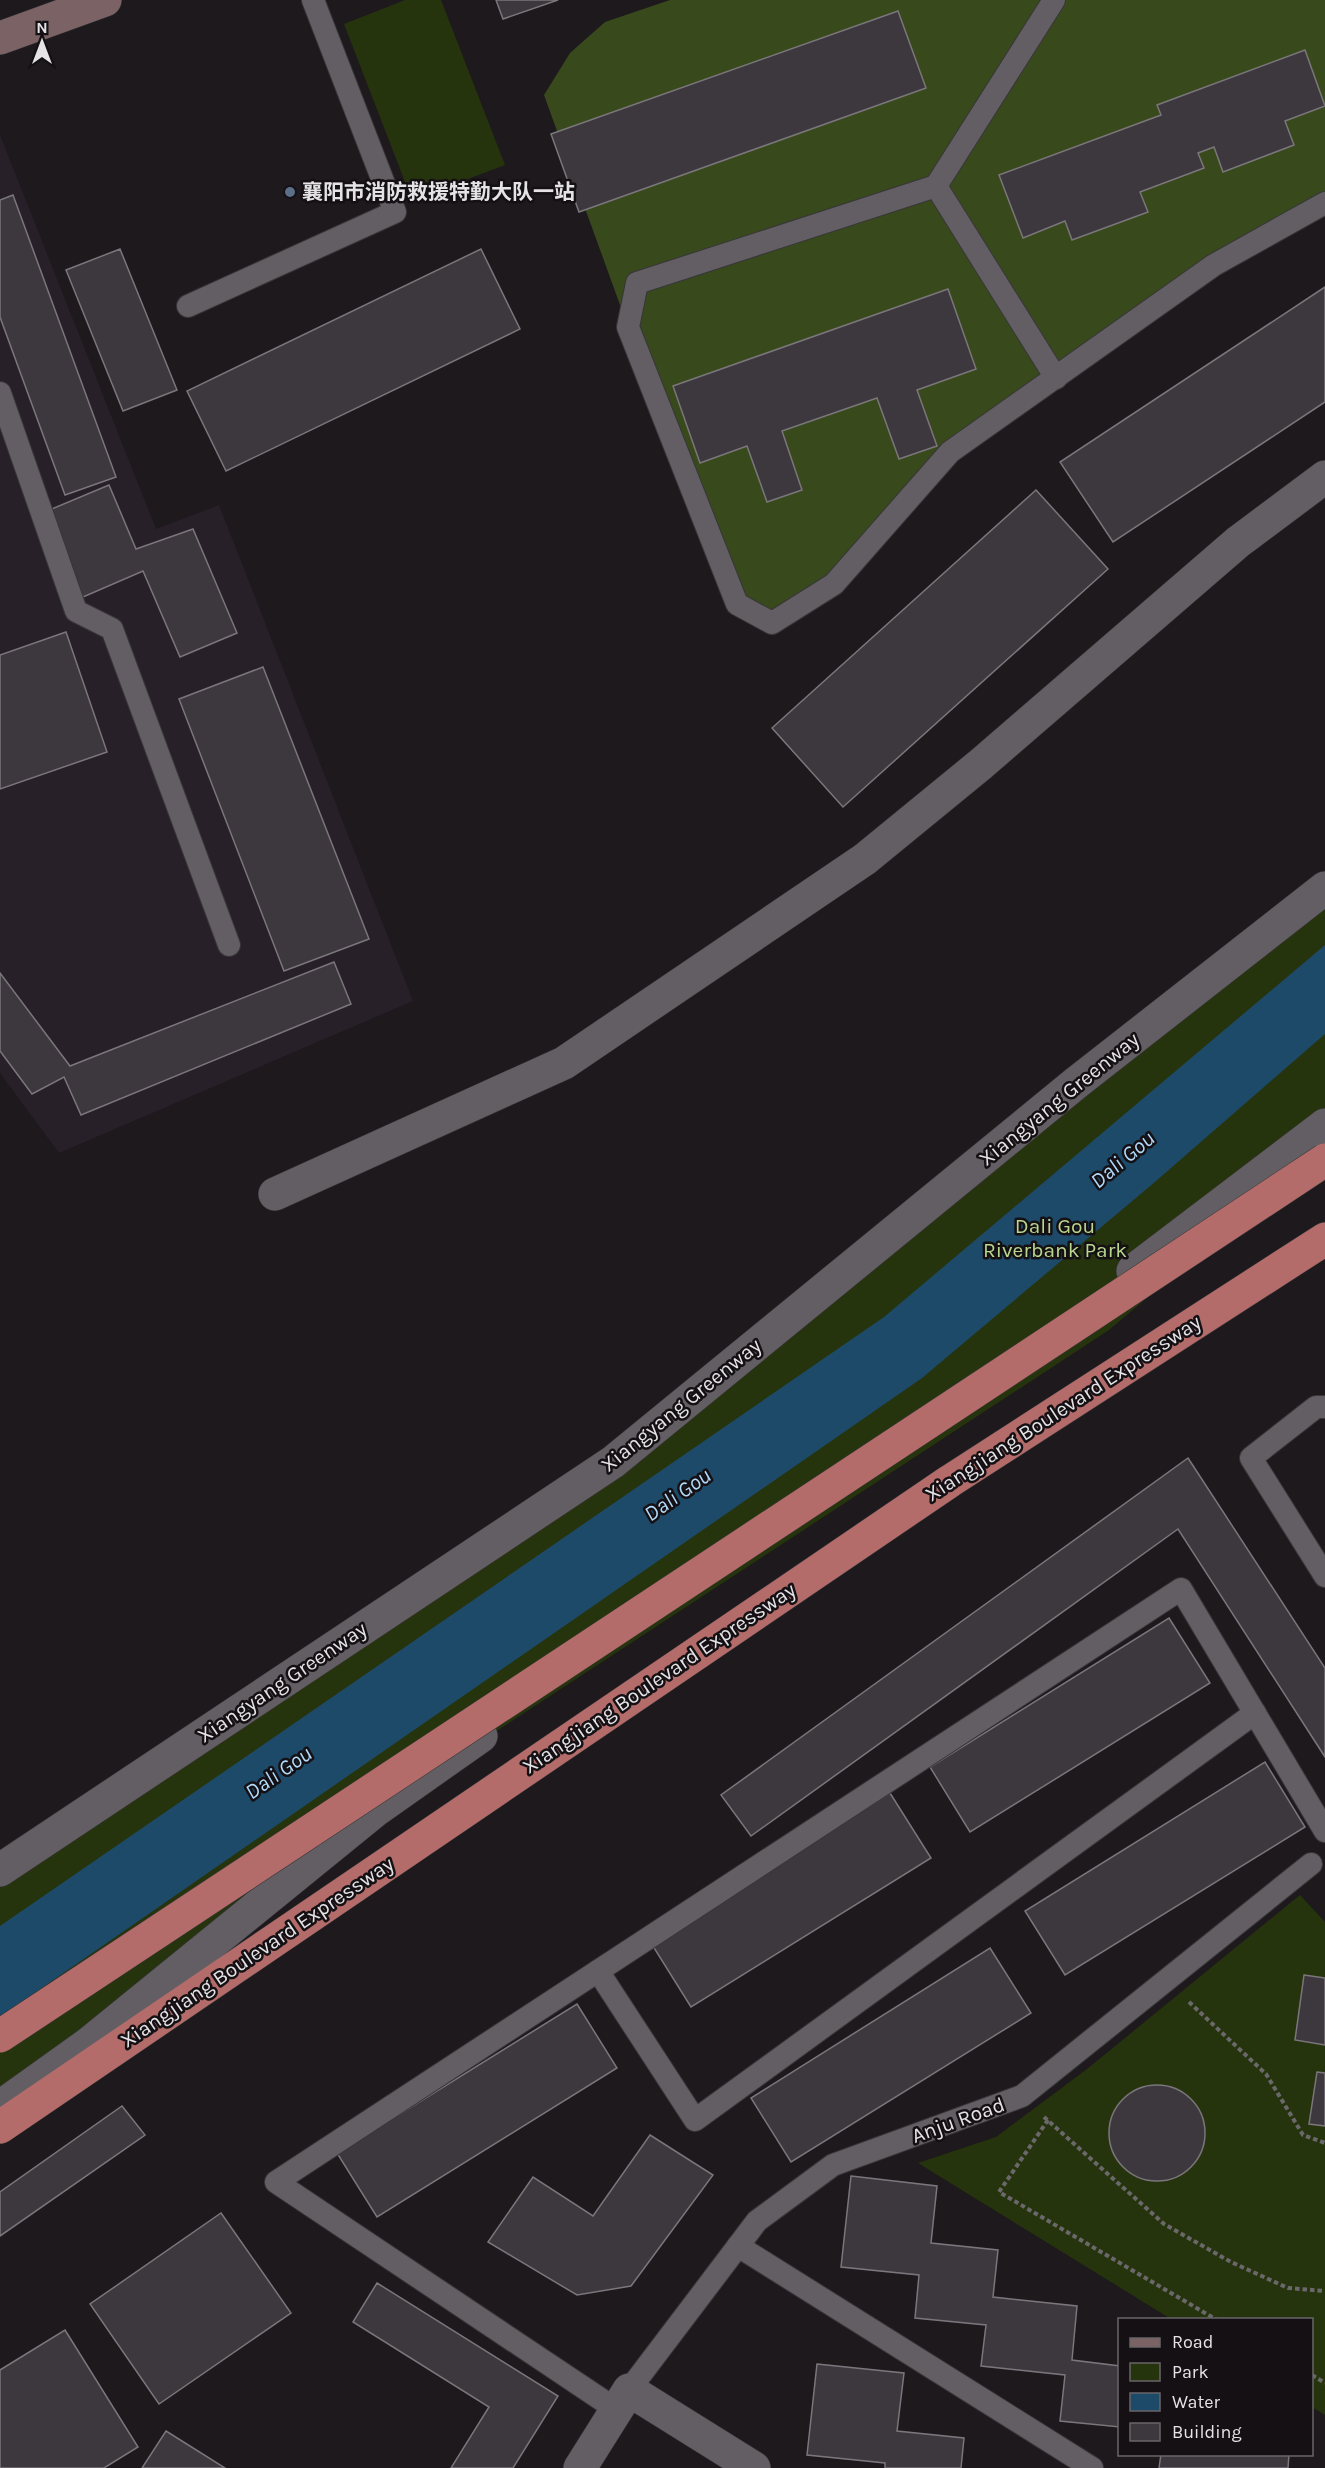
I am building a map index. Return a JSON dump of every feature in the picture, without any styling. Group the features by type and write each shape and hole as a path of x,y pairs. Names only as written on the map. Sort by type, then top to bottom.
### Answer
{"highway":[{"path":"0,2036 1325,1160"},
{"name":"Xiangjiang Boulevard Expressway","path":"0,2127 950,1480 1325,1239"}],"street":[{"path":"0,38 105,0"},
{"path":"275,1194 564,1063 865,859 981,764 1238,542 1325,477"},
{"name":"Xiangyang Greenway","path":"0,1870 613,1462 1076,1083 1325,888"},
{"path":"0,2107 88,2044 376,1810 1078,1312 1325,1125"},
{"path":"623,2400 754,2468"},
{"name":"Anju Road","path":"580,2468 623,2400"}],"lane":[{"path":"188,306 395,212 313,0"},
{"path":"1054,0 936,186 637,283 628,327 737,604 772,623 834,584 950,452 1214,265 1325,203"},
{"path":"936,186 1056,378"},
{"path":"2,404 76,611 112,629 228,945"},
{"path":"1325,1407 1316,1407 1251,1458 1325,1576"},
{"path":"623,2400 276,2182 1181,1589 1325,1832"},
{"path":"598,1971 695,2120 1255,1713"},
{"name":"Anju Road","path":"623,2400 757,2221 833,2165 1022,2096 1311,1864"},
{"path":"738,2246 1092,2468"}],"path":[{"path":"1166,1981 1266,2074 1303,2135 1325,2143"},
{"path":"1022,2096 1164,2224 1231,2262 1288,2288 1325,2291"},
{"path":"1048,2120 999,2192 1215,2318"}],"shaded area":[{"path":"0,135 156,529 219,505 413,1001 59,1153 0,1073"}],"green space":[{"path":"405,0 441,0 505,165 412,200 344,24"},
{"path":"670,0 1325,0 1325,203 950,452 834,584 772,623 737,604 628,327 544,95 570,53 605,22"},
{"name":"Dali Gou Riverbank Park","path":"1325,888 1325,1148 1109,1330 376,1810 0,2107 0,1870 613,1462"},
{"path":"1300,1895 1325,1922 1325,2415 1313,2408 1313,2318 1169,2318 918,2163 996,2137 1087,2069"}],"water":[{"name":"Dali Gou","path":"1325,945 1325,1034 1156,1181 922,1378 0,2017 0,1926 884,1317"}],"building":[{"path":"496,0 558,0 503,19"},
{"path":"898,11 926,88 579,212 551,134"},
{"path":"1305,50 1325,106 1285,121 1294,145 1223,172 1214,147 1198,153 1204,168 1140,192 1148,212 1072,240 1065,221 1023,238 999,175 1161,115 1157,105"},
{"path":"13,195 116,477 65,495 0,317 0,200"},
{"path":"120,249 177,390 123,411 66,270"},
{"path":"481,249 520,329 226,471 187,391"},
{"path":"1325,287 1325,402 1113,542 1060,462"},
{"path":"948,289 976,369 917,390 937,446 899,459 877,398 782,431 802,490 767,502 747,446 700,463 673,386"},
{"path":"109,485 136,549 193,529 237,633 180,657 143,571 83,597 47,511"},
{"path":"1036,490 1108,569 843,807 772,728"},
{"path":"66,632 107,752 0,789 0,655"},
{"path":"263,667 369,939 284,971 179,699"},
{"path":"334,962 351,1004 81,1115 64,1077 32,1094 0,1051 0,973 70,1066"},
{"path":"1188,1458 1325,1668 1325,1757 1178,1529 751,1836 721,1795"},
{"path":"1169,1618 1210,1683 970,1832 930,1767"},
{"path":"1265,1762 1305,1827 1065,1975 1025,1911"},
{"path":"890,1793 931,1858 691,2007 651,1943"},
{"path":"990,1948 1031,2013 791,2162 751,2098"},
{"path":"1304,1975 1325,1978 1325,2045 1295,2040"},
{"path":"577,2004 617,2068 377,2217 337,2153"},
{"path":"1317,2072 1325,2073 1325,2126 1309,2124"},
{"path":"1157,2085 1175,2088 1191,2099 1202,2115 1205,2133 1202,2151 1191,2167 1175,2178 1157,2181 1139,2178 1123,2167 1112,2151 1109,2133 1112,2115 1123,2099 1139,2088"},
{"path":"122,2106 145,2135 0,2236 0,2192"},
{"path":"650,2135 713,2175 631,2286 577,2295 488,2242 533,2177 593,2216"},
{"path":"851,2176 937,2186 931,2243 998,2250 993,2297 1077,2306 1072,2360 1118,2366 1118,2427 1060,2421 1065,2375 981,2366 986,2325 915,2318 919,2275 841,2267"},
{"path":"221,2213 291,2313 159,2404 90,2304"},
{"path":"377,2283 558,2396 513,2468 451,2468 489,2407 353,2322"},
{"path":"65,2330 138,2447 104,2468 0,2468 0,2370"},
{"path":"817,2364 904,2373 897,2431 964,2438 961,2468 885,2468 885,2463 807,2455"},
{"path":"166,2431 225,2468 142,2468"},
{"path":"1161,2456 1289,2456 1288,2468 1159,2468"}],"place":[{"name":"襄阳市消防救援特勤大队一站","path":"290,192"}]}
